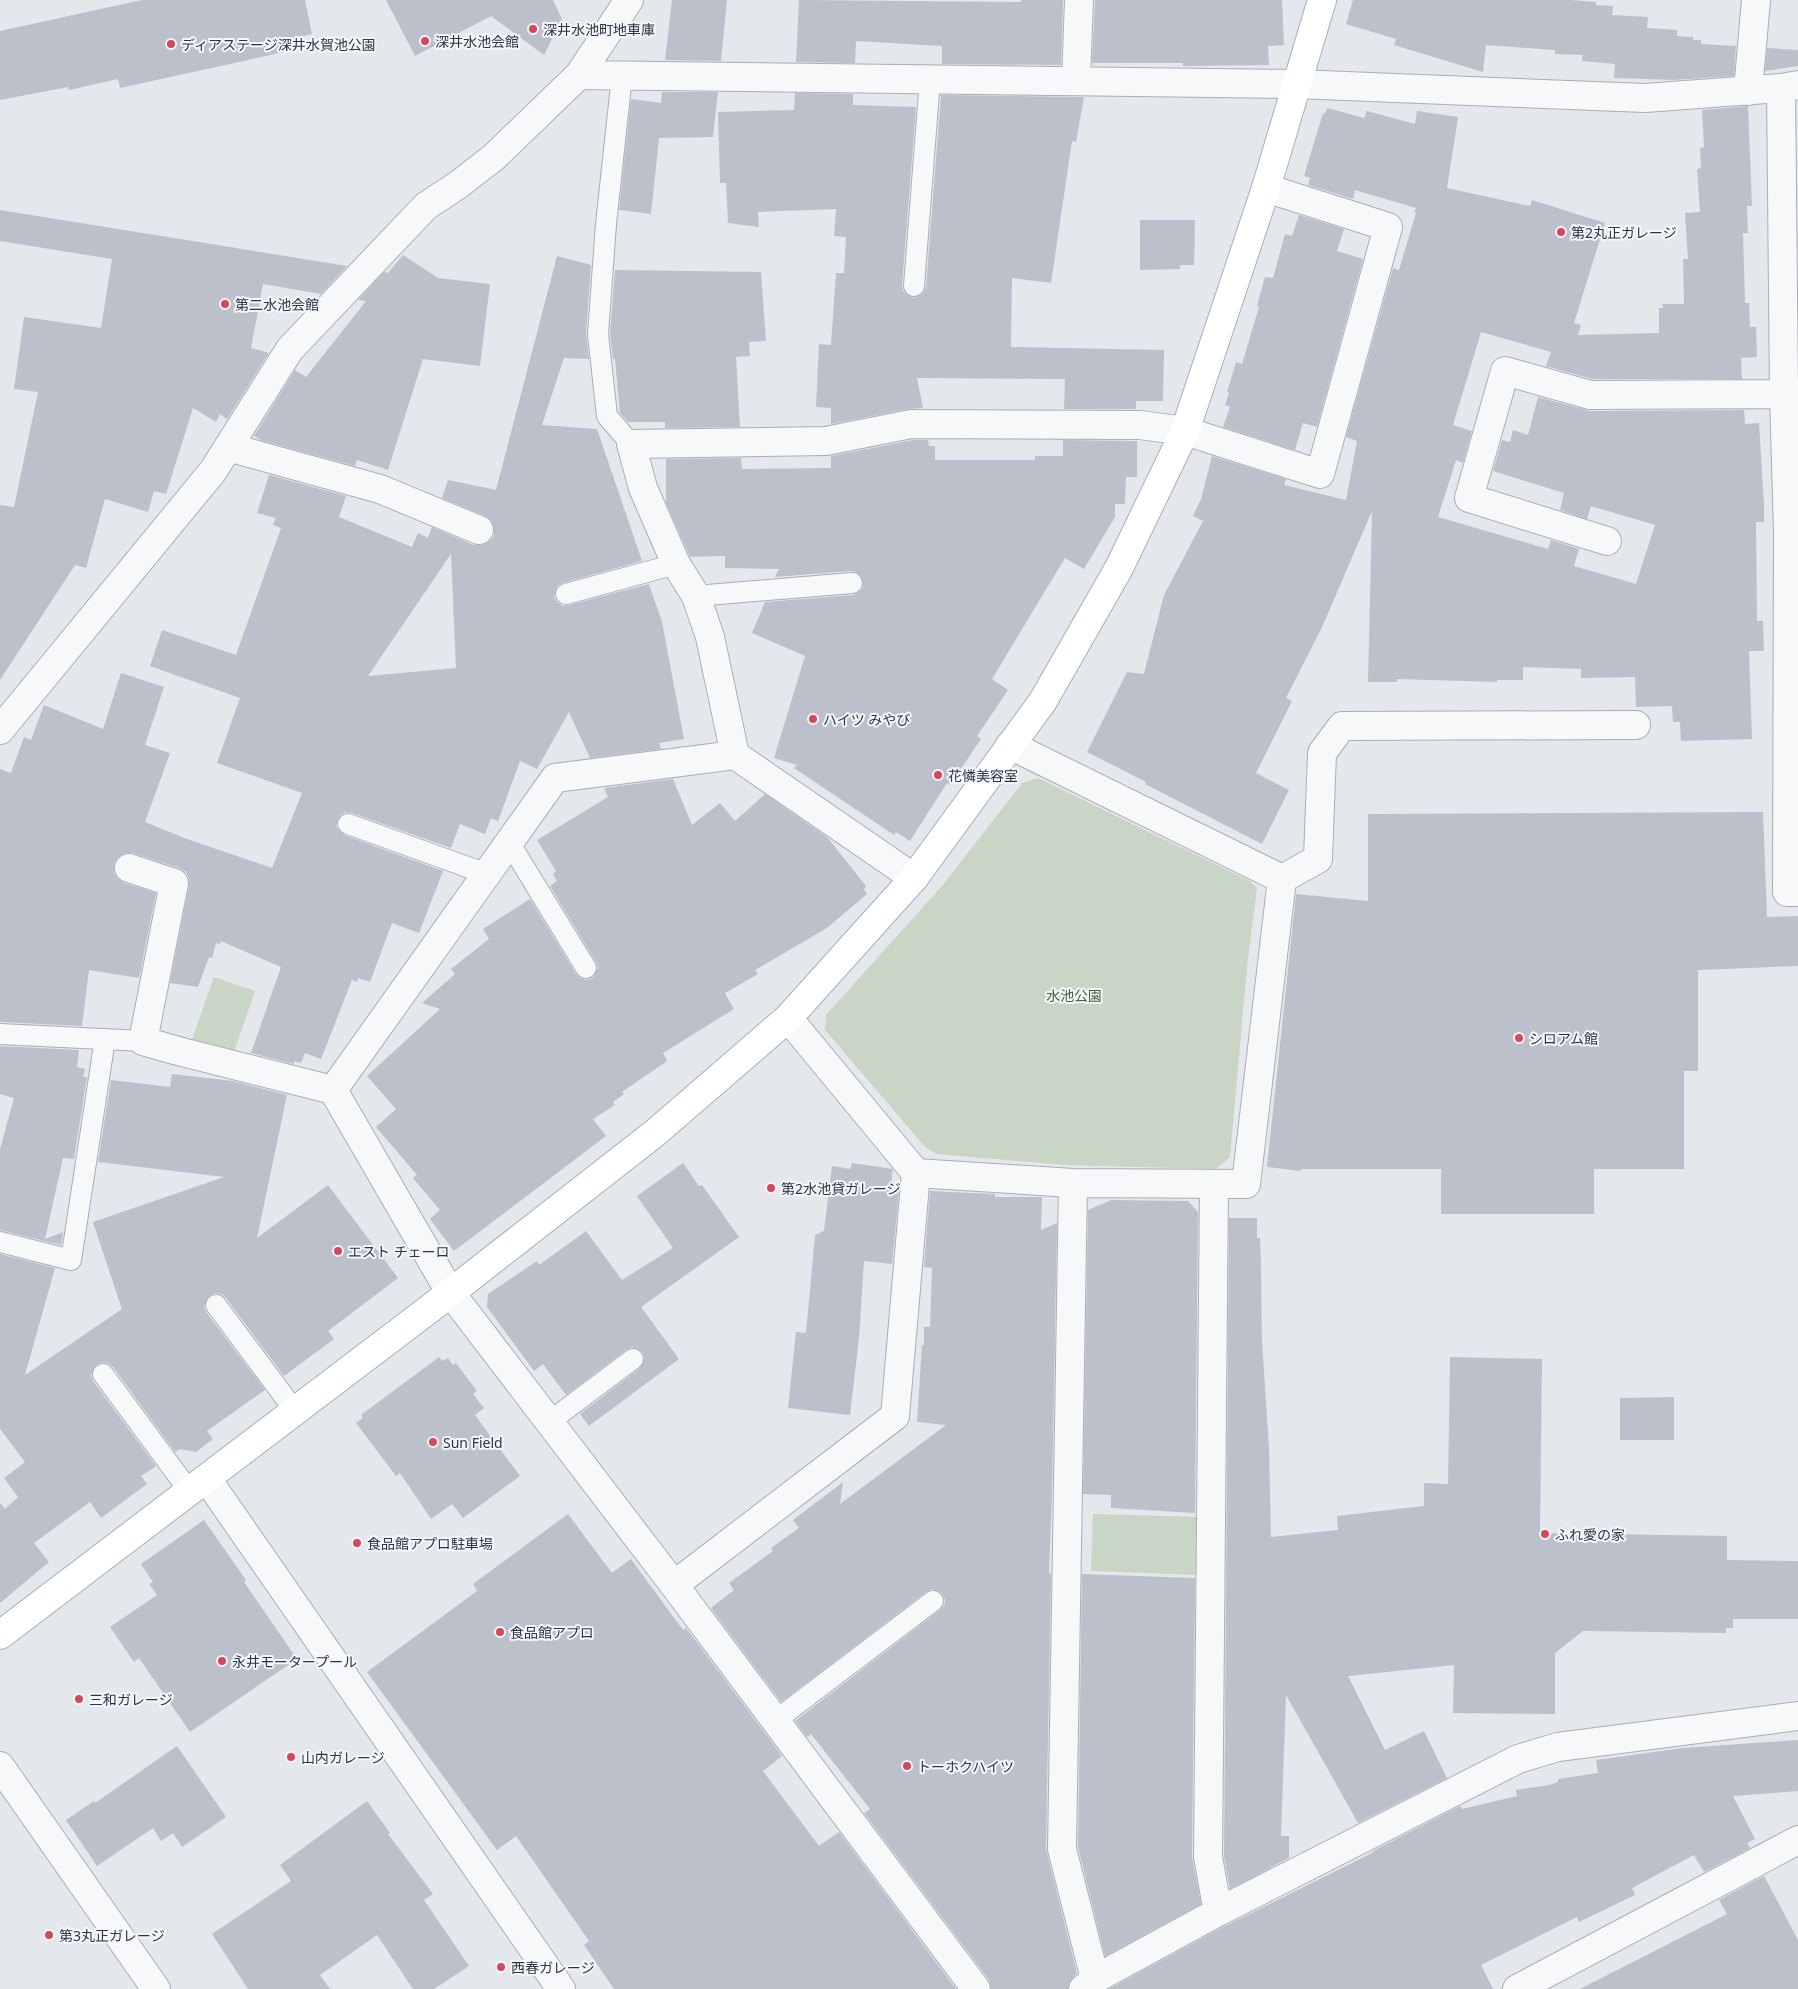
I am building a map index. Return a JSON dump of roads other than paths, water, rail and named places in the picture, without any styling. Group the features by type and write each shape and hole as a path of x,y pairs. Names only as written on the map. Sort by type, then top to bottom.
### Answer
{"street":[{"path":"0,730 213,471 290,349 426,206 458,185 494,157 579,75 629,0"},
{"path":"1076,80 1079,0"},
{"path":"0,1635 199,1485 655,1133 788,1018 914,878 1043,701 1119,568 1185,431 1266,188 1322,0"},
{"path":"1748,90 1756,0"},
{"path":"579,75 1296,84 1645,98 1789,87 1793,716 1787,892 1798,892"},
{"path":"735,756 710,637 696,596 676,564 643,488 631,444 826,441 911,424 1140,425 1185,431 1320,474 1388,227 1266,188"},
{"path":"1607,541 1469,498 1505,371 1590,395 1791,394"},
{"path":"228,447 380,489 479,530"},
{"path":"1282,880 1318,858 1322,753 1342,726 1636,725"},
{"path":"1010,745 1282,880"},
{"path":"333,1090 555,778 735,756 914,878"},
{"path":"129,868 174,883 143,1041 333,1090 450,1292 776,1720 976,1989"},
{"path":"916,1173 1073,1182 1246,1184 1282,880"},
{"path":"674,1585 896,1416 916,1173 788,1018"},
{"path":"1073,1182 1062,1848 1089,1984 1218,1912 1518,1758 1558,1747 1798,1716"},
{"path":"1214,1184 1208,1857 1218,1912"},
{"path":"199,1485 561,1989"},
{"path":"0,1766 156,1989"},
{"path":"1517,1989 1798,1840"}],"lane":[{"path":"622,76 606,224 598,334 606,416 631,444"},
{"path":"914,286 930,79"},
{"path":"566,594 676,564"},
{"path":"696,596 852,583"},
{"path":"348,824 487,874"},
{"path":"509,842 586,968"},
{"path":"0,1034 143,1041"},
{"path":"0,1242 71,1260 105,1040"},
{"path":"216,1305 295,1411"},
{"path":"549,1422 633,1359"},
{"path":"103,1374 199,1485"},
{"path":"776,1720 933,1601"}],"place":[{"name":"深井水池町地車庫","path":"533,29"},
{"name":"深井水池会館","path":"425,41"},
{"name":"ディアステージ深井水賀池公園","path":"171,44"},
{"name":"第2丸正ガレージ","path":"1561,232"},
{"name":"第二水池会館","path":"225,304"},
{"name":"ハイツ みやび","path":"813,719"},
{"name":"花憐美容室","path":"938,775"},
{"name":"シロアム館","path":"1519,1038"},
{"name":"第2水池貸ガレージ","path":"771,1188"},
{"name":"エスト チェーロ","path":"338,1251"},
{"name":"Sun Field","path":"433,1442"},
{"name":"ふれ愛の家","path":"1545,1534"},
{"name":"食品館アプロ駐車場","path":"357,1543"},
{"name":"食品館アプロ","path":"500,1632"},
{"name":"永井モータープール","path":"222,1661"},
{"name":"三和ガレージ","path":"79,1699"},
{"name":"山内ガレージ","path":"291,1757"},
{"name":"トーホクハイツ","path":"907,1766"},
{"name":"第3丸正ガレージ","path":"49,1935"},
{"name":"西春ガレージ","path":"501,1967"}],"park label":[{"name":"水池公園","path":"1074,995"}]}
